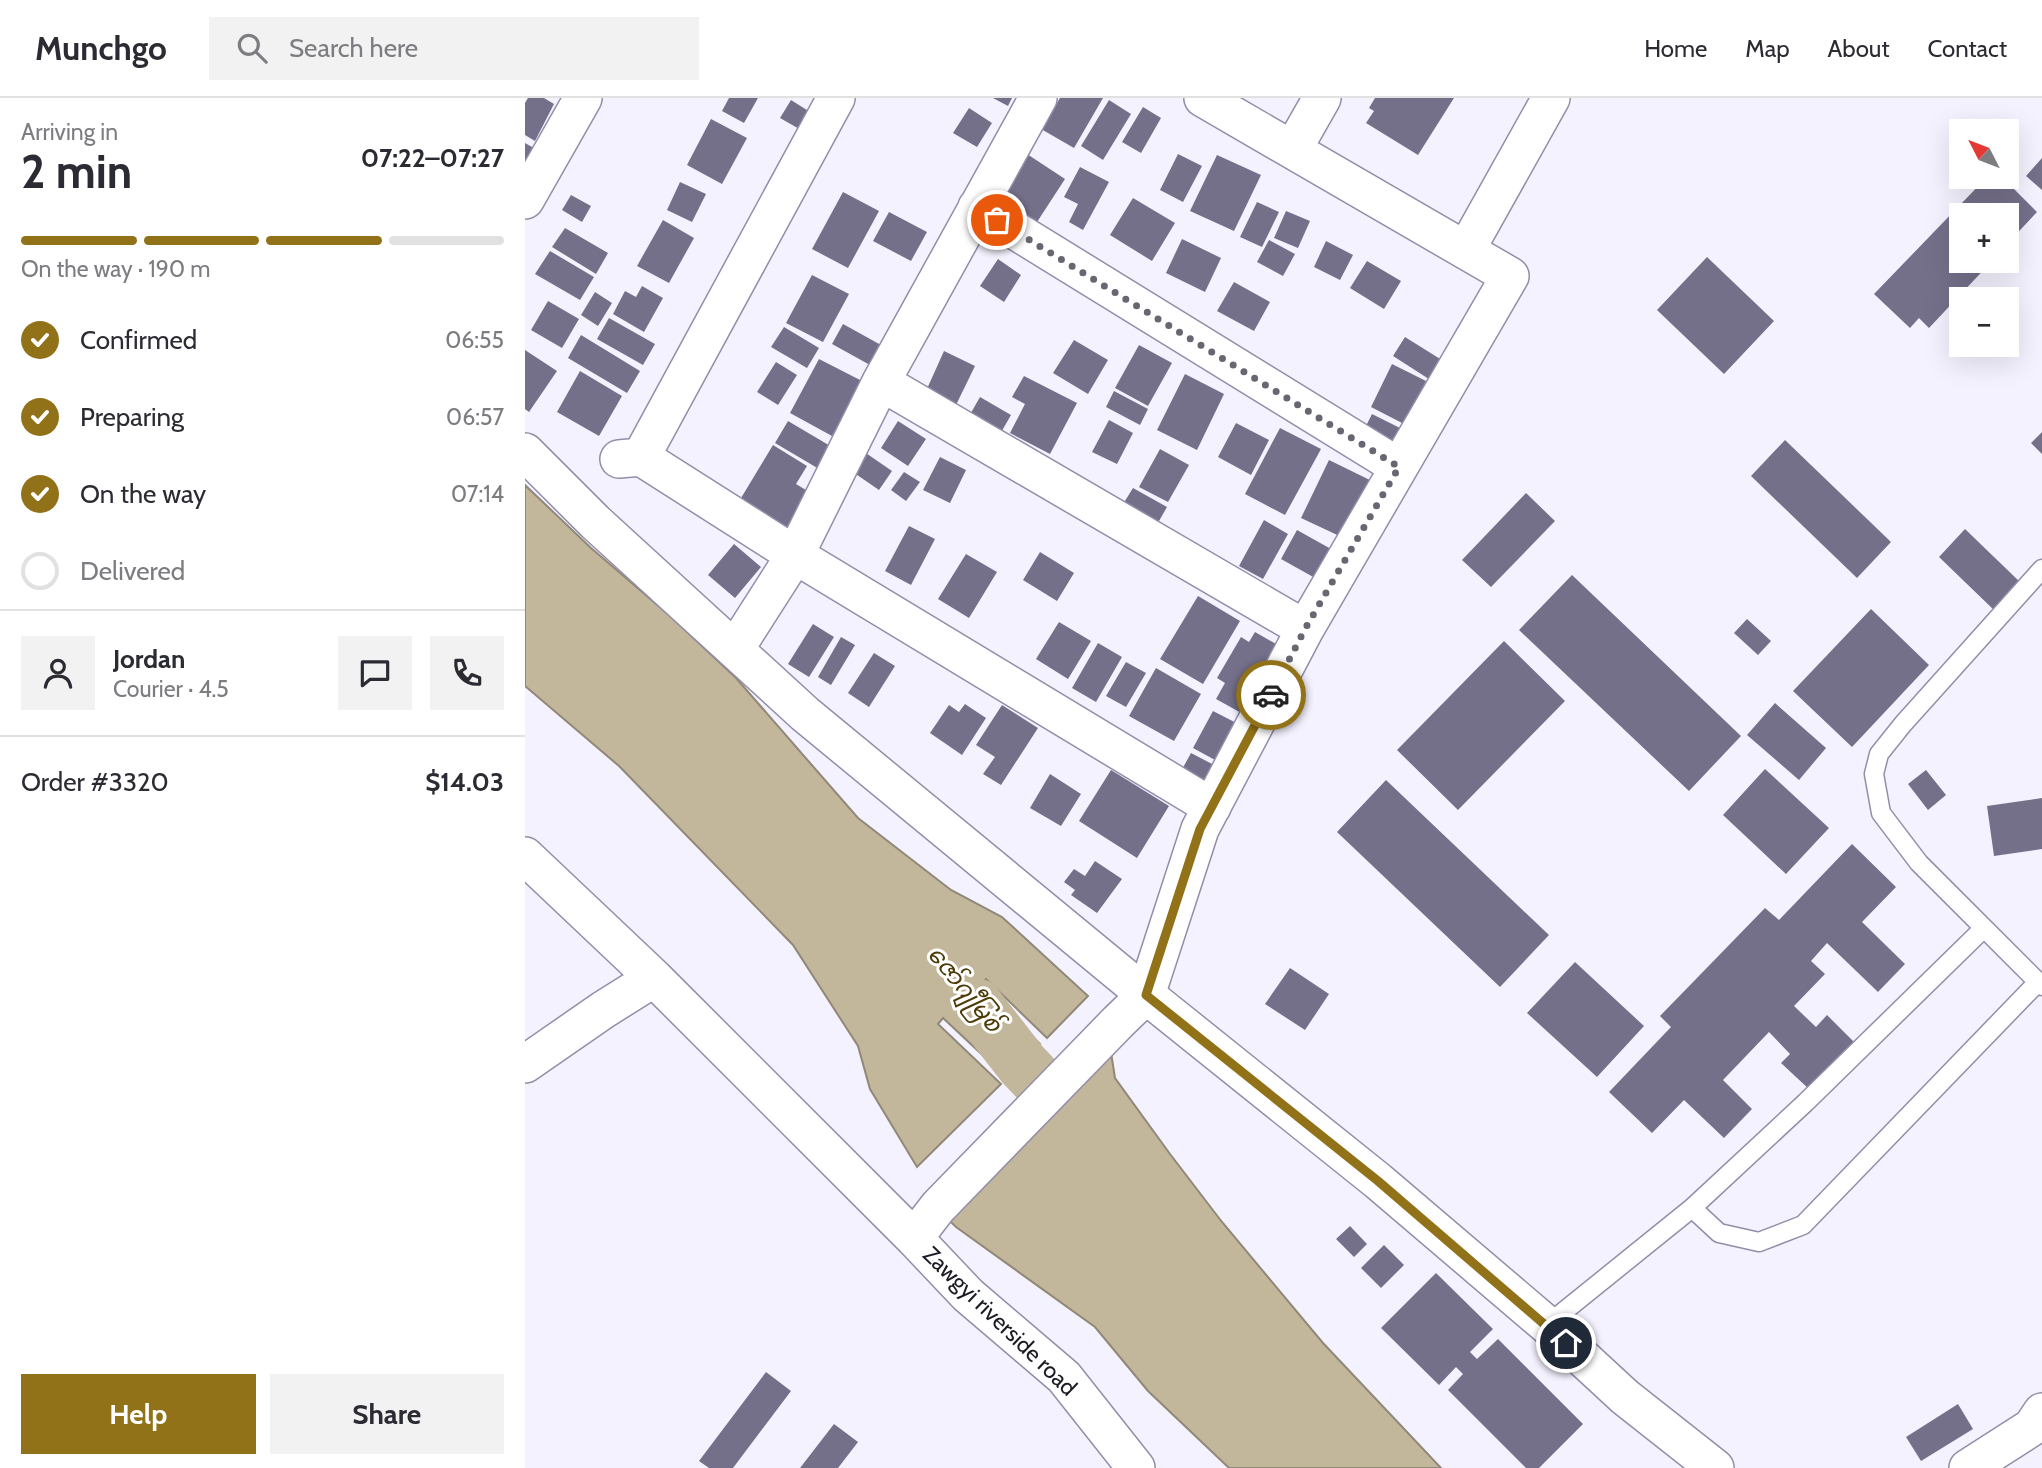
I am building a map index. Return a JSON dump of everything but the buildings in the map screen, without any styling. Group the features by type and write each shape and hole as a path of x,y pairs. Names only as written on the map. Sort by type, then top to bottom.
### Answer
{"street":[{"path":"525,200 583,98"},
{"path":"836,98 631,458 1212,807"},
{"path":"735,649 795,555 881,382 1038,98"},
{"path":"1146,995 1200,829 1305,629 1510,276 1203,98"},
{"path":"1293,149 1322,98"},
{"path":"1466,250 1551,98"},
{"path":"977,207 1399,467"},
{"path":"881,382 1305,629"},
{"path":"525,452 595,522 805,714 1146,995 1378,1181 1547,1325 1625,1396 1715,1468"},
{"path":"525,856 654,978 914,1238"},
{"path":"525,1064 654,978"},
{"name":"Zawgyi riverside road","path":"1136,1468 1064,1377 968,1295 914,1238 938,1207 1146,995"},
{"path":"1968,1468 2032,1427 2042,1412"}],"lane":[{"path":"1692,1208 1719,1233 1759,1242 1804,1224 2040,984 1919,863 1881,813 1874,774 1879,754 1903,724 2042,569"},
{"path":"1547,1325 1692,1208 1805,1103 1984,928"}],"water":[{"path":"525,485 736,678 858,818 951,890 1002,917 1088,996 1047,1038 986,979 980,984 1040,1044 1007,1078 943,1018 938,1024 1001,1084 917,1167 870,1089 858,1046 793,945 619,766 525,686"},
{"path":"1105,1014 1115,1078 1170,1154 1222,1222 1323,1343 1441,1468 1229,1468 1148,1391 1095,1327 956,1227 945,1216"}],"waterway":[{"name":"ဇော်ဂျီမြစ်","path":"976,1005 1040,1083 1067,1146"}],"way so far":[{"path":"997,220 1399,467 1305,629 1271,695"}],"route":[{"path":"1271,695 1200,829 1146,995 1378,1181 1566,1343"}]}
